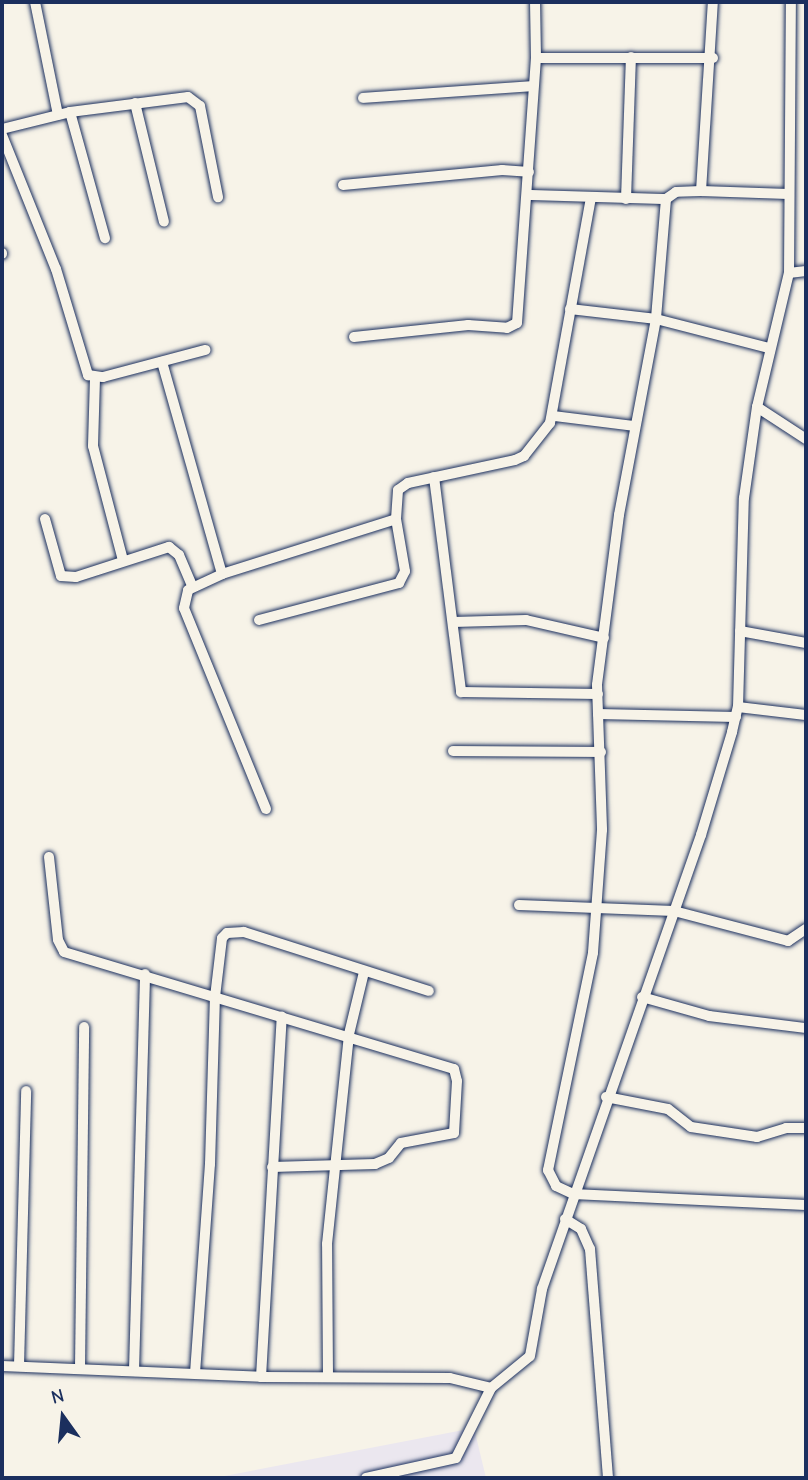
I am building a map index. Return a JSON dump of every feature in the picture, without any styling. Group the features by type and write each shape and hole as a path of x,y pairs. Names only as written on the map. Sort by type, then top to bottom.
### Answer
{"street":[{"path":"35,2 58,115"},
{"path":"354,337 460,325 513,327 522,299 536,58 535,2"},
{"path":"701,191 713,58 713,2"},
{"path":"366,1478 400,1476 456,1458 463,1451 491,1388 530,1356 542,1289 606,1097 674,911 737,712 743,509 757,407 789,273 791,2"},
{"path":"626,199 631,57"},
{"path":"536,58 713,58"},
{"path":"363,98 533,86"},
{"path":"2,129 71,112 178,96 197,101 218,197"},
{"path":"135,103 164,222"},
{"path":"71,112 105,238"},
{"path":"2,135 55,269 84,370 95,378 205,350"},
{"path":"343,184 502,170 528,172"},
{"path":"528,195 666,199 676,192 788,194"},
{"path":"259,620 399,583 405,571 396,519 398,490 434,477 524,456 554,416 590,198"},
{"path":"666,199 656,319 634,426 598,694 601,752 597,906 592,962 549,1159 550,1176 556,1186 573,1194 806,1205"},
{"path":"789,273 806,271"},
{"path":"570,309 656,319 769,348"},
{"path":"162,362 222,574"},
{"path":"95,378 93,446 123,560"},
{"path":"757,407 806,439"},
{"path":"554,416 634,426"},
{"path":"434,477 459,687 466,695 598,694"},
{"path":"45,519 61,576 76,577 162,548 175,549 192,586 184,608 266,809"},
{"path":"192,586 396,519"},
{"path":"453,622 526,620 604,638"},
{"path":"740,631 806,643"},
{"path":"598,714 737,712 806,715"},
{"path":"453,751 601,752"},
{"path":"49,858 58,940 64,952 282,1017 349,1034 454,1069 456,1126 448,1136 401,1143 382,1161 335,1168 272,1167"},
{"path":"519,905 674,911 789,941 806,929"},
{"path":"195,1373 210,1164 215,997 222,938 235,931 429,991"},
{"path":"328,1377 327,1244 349,1034 364,972"},
{"path":"134,1371 145,974"},
{"path":"642,997 709,1016 806,1028"},
{"path":"261,1377 282,1017"},
{"path":"80,1368 84,1027"},
{"path":"19,1366 26,1091"},
{"path":"606,1097 668,1109 691,1127 757,1137 786,1128 806,1128"},
{"path":"565,1219 581,1229 590,1249 608,1478"},
{"path":"2,1366 261,1377 450,1378 491,1388"}],"shaded area":[{"path":"474,1428 486,1478 214,1478"}]}
